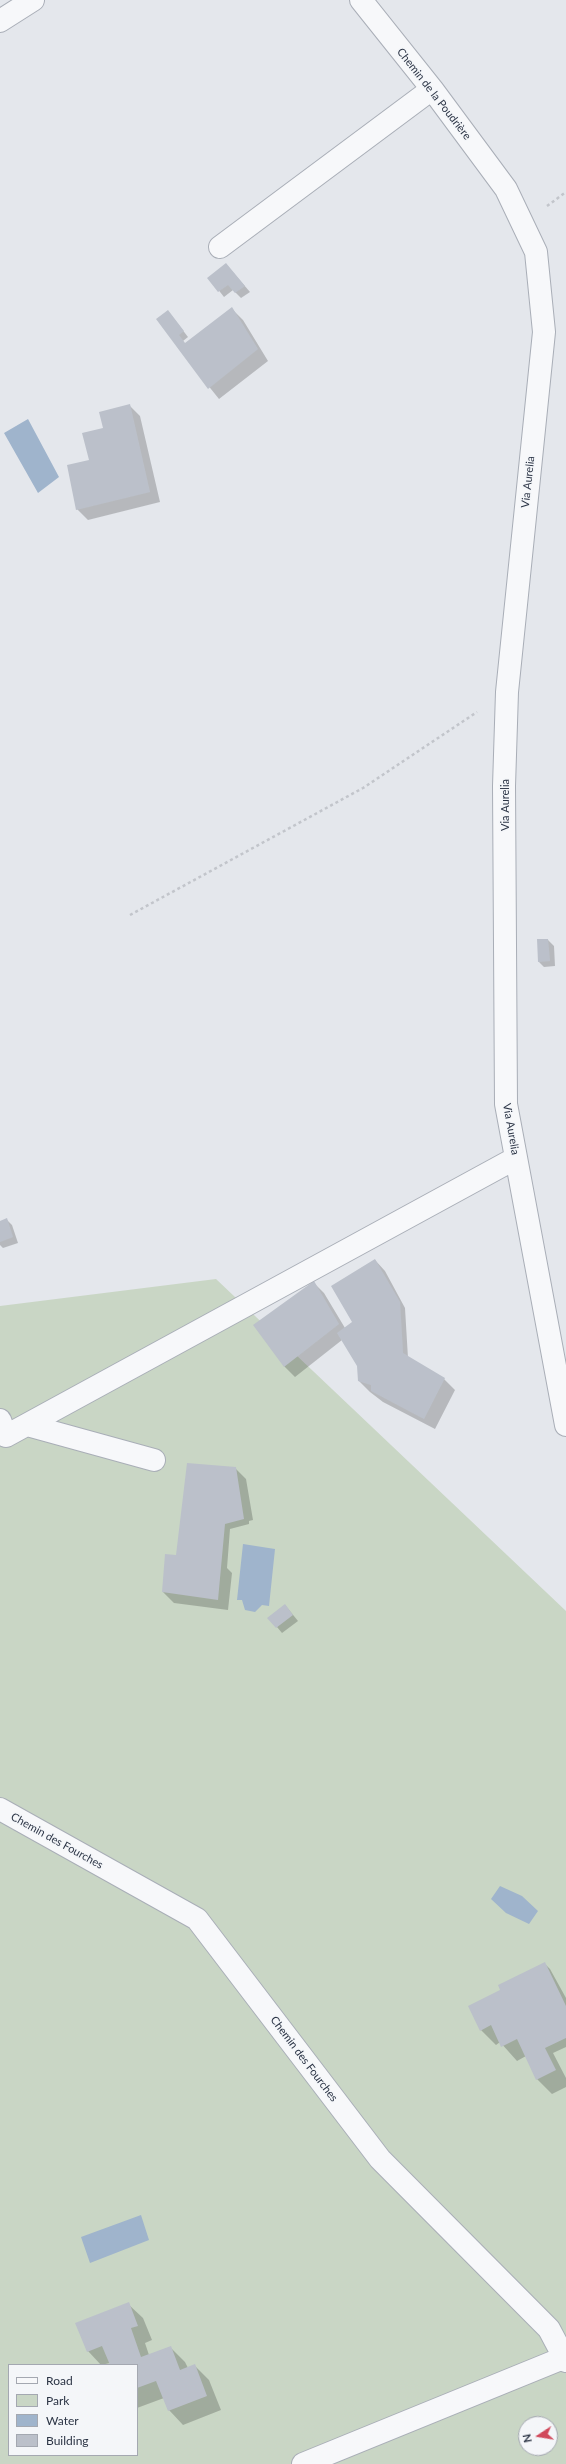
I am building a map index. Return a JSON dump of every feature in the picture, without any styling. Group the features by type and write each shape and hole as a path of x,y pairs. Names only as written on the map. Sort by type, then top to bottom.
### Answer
{"street":[{"path":"0,21 33,0"},
{"name":"Chemin de la Poudrière","path":"361,0 432,89 506,189"},
{"path":"220,247 432,89"},
{"name":"Via Aurelia","path":"506,189 536,252 544,332 507,692 504,786 506,1104 566,1425"},
{"path":"0,1420 6,1436 516,1158"},
{"path":"27,1425 154,1460"},
{"name":"Chemin des Fourches","path":"0,1809 197,1919 380,2159 549,2329 564,2359"},
{"path":"303,2464 564,2359"}],"path":[{"path":"130,915 363,788 507,692"}],"green space":[{"path":"216,1279 566,1611 566,2464 0,2464 0,1306"}],"water":[{"path":"28,419 59,477 38,493 4,433"},
{"path":"243,1544 275,1549 269,1606 262,1605 255,1612 245,1610 242,1600 237,1600"},
{"path":"500,1886 522,1896 538,1911 529,1924 506,1913 491,1899"},
{"path":"141,2215 149,2240 90,2263 81,2237"}],"building":[{"path":"226,263 245,286 235,293 228,285 218,292 207,278"},
{"path":"232,307 258,349 208,389 156,319 168,310 184,331 179,335 185,343"},
{"path":"130,404 150,492 76,510 67,465 89,460 82,433 103,428 99,412"},
{"path":"537,939 548,939 550,961 538,962"},
{"path":"7,1218 13,1237 0,1242 0,1221"},
{"path":"375,1259 400,1302 403,1353 445,1378 424,1419 371,1391 371,1385 358,1381 357,1366 337,1333 352,1322 331,1286"},
{"path":"314,1281 339,1324 284,1367 253,1325"},
{"path":"187,1463 236,1467 244,1519 225,1524 218,1600 162,1592 165,1554 176,1555"},
{"path":"285,1604 293,1615 276,1628 267,1618"},
{"path":"545,1962 566,2006 566,2038 545,2048 556,2070 536,2080 517,2039 501,2047 491,2025 480,2031 468,2006 500,1990 498,1985"},
{"path":"129,2302 138,2326 131,2328 141,2357 171,2346 180,2370 195,2364 207,2396 168,2411 156,2381 138,2388 138,2364 110,2364 102,2346 87,2352 75,2323"}]}
